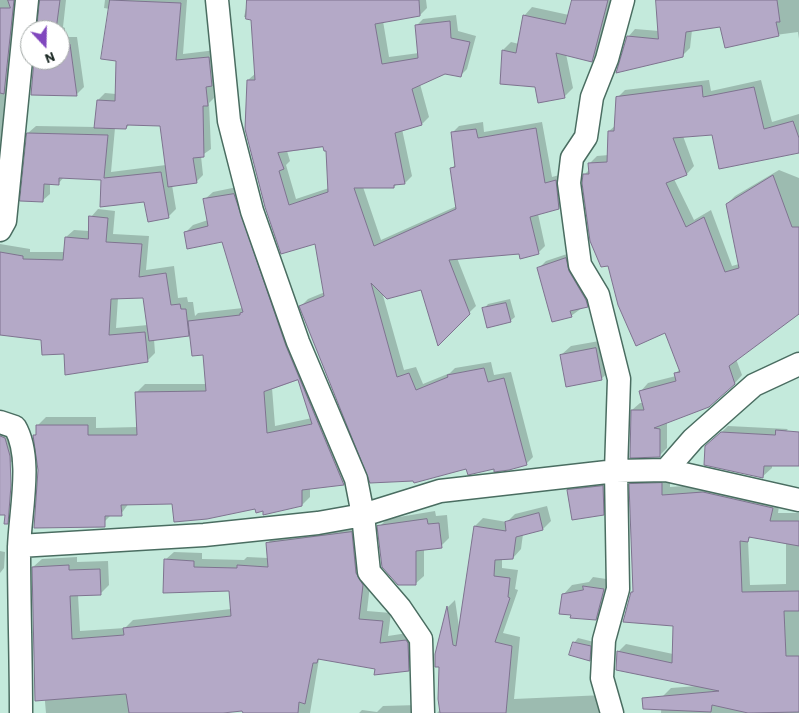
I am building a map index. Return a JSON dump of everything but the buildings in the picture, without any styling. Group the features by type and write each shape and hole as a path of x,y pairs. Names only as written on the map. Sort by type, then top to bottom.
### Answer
{"street":[{"path":"0,230 5,221 27,0"},
{"path":"217,0 229,121 252,211 298,342 356,479 363,515 369,572 400,608 421,639 423,713"},
{"path":"612,713 602,678 604,640 618,589 616,471 619,379 598,295 580,265 569,183 572,158 586,137 592,97 607,58 623,0"},
{"path":"666,470 693,439 754,385 799,364"},
{"path":"0,422 15,427 21,437 24,466 19,546 22,713"},
{"path":"19,546 204,535 363,515 440,491 616,471 666,470 799,500"}]}
